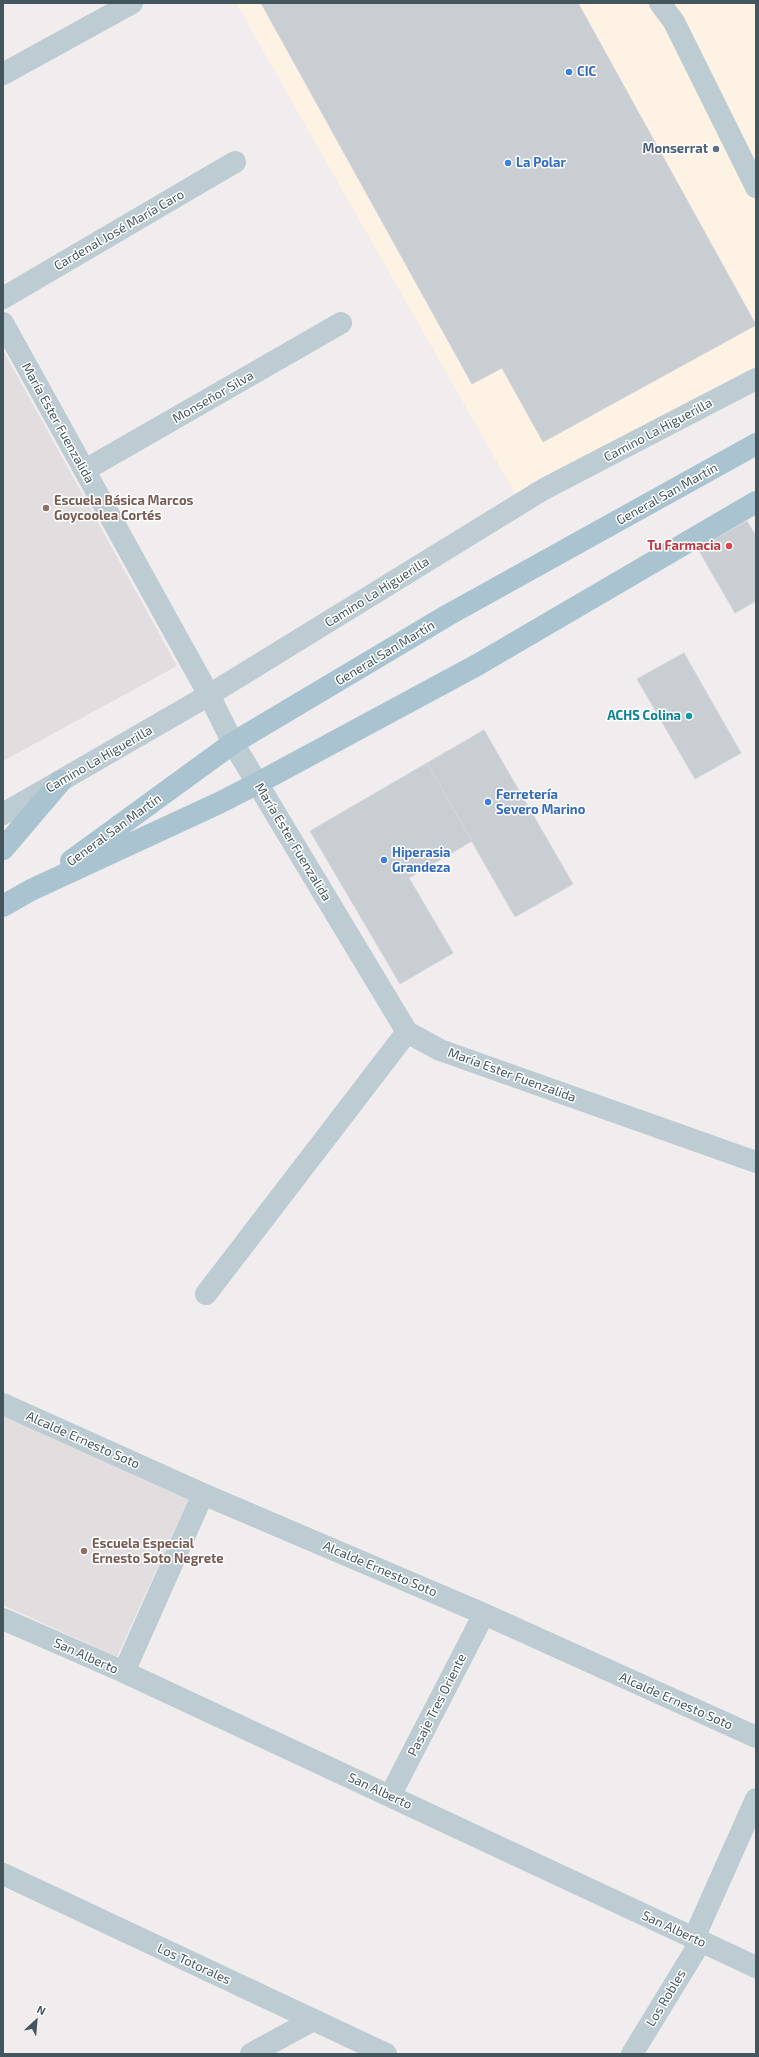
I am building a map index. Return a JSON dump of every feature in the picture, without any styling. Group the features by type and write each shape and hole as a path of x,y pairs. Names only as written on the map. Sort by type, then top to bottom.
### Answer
{"main road":[{"name":"General San Martín","path":"31,890 233,743 448,615 756,444"},
{"name":"General San Martín","path":"3,906 31,890 219,803 258,783 477,665 756,502"},
{"path":"3,849 62,781"}],"street":[{"path":"3,74 132,3"},
{"path":"660,3 674,22 756,187"},
{"name":"Cardenal José María Caro","path":"3,298 235,162"},
{"name":"María Ester Fuenzalida","path":"3,323 209,695 233,743 408,1032 440,1050 756,1162"},
{"name":"Monseñor Silva","path":"85,470 341,323"},
{"name":"Camino La Higuerilla","path":"3,814 209,695 544,490 756,379"},
{"path":"206,1294 408,1032"},
{"name":"Alcalde Ernesto Soto","path":"3,1404 203,1494 484,1614 756,1737"},
{"path":"124,1672 203,1494"},
{"name":"Pasaje Tres Oriente","path":"390,1796 484,1614"},
{"name":"San Alberto","path":"3,1619 124,1672 756,1967"},
{"name":"Los Robles","path":"632,2054 697,1940 756,1799"},
{"name":"Los Totorales","path":"3,1874 386,2054"},
{"path":"251,2054 313,2020"}],"shaded area":[{"name":"La Polar","path":"236,3 756,3 756,369 520,502"},
{"name":"Escuela Básica Marcos Goycoolea Cortés","path":"3,350 177,666 3,761"},
{"name":"Escuela Especial Ernesto Soto Negrete","path":"3,1414 189,1498 117,1657 3,1605"}],"building":[{"name":"La Polar","path":"261,3 578,3 756,325 543,442 502,368 472,384"},
{"path":"747,521 756,536 756,601 735,613 698,549"},
{"name":"ACHS Colina","path":"684,653 741,753 695,779 637,679"},
{"name":"Ferretería Severo Marino","path":"484,730 573,884 515,917 427,763"},
{"name":"Hiperasia Grandeza","path":"427,763 472,841 409,878 453,953 400,984 310,831"}],"place":[{"name":"CIC","path":"569,72"},
{"name":"Monserrat","path":"716,149"},
{"name":"La Polar","path":"508,163"},
{"name":"Escuela Básica Marcos Goycoolea Cortés","path":"46,508"},
{"name":"Tu Farmacia","path":"729,546"},
{"name":"ACHS Colina","path":"689,716"},
{"name":"Ferretería Severo Marino","path":"488,802"},
{"name":"Hiperasia Grandeza","path":"384,860"},
{"name":"Escuela Especial Ernesto Soto Negrete","path":"84,1551"}]}
